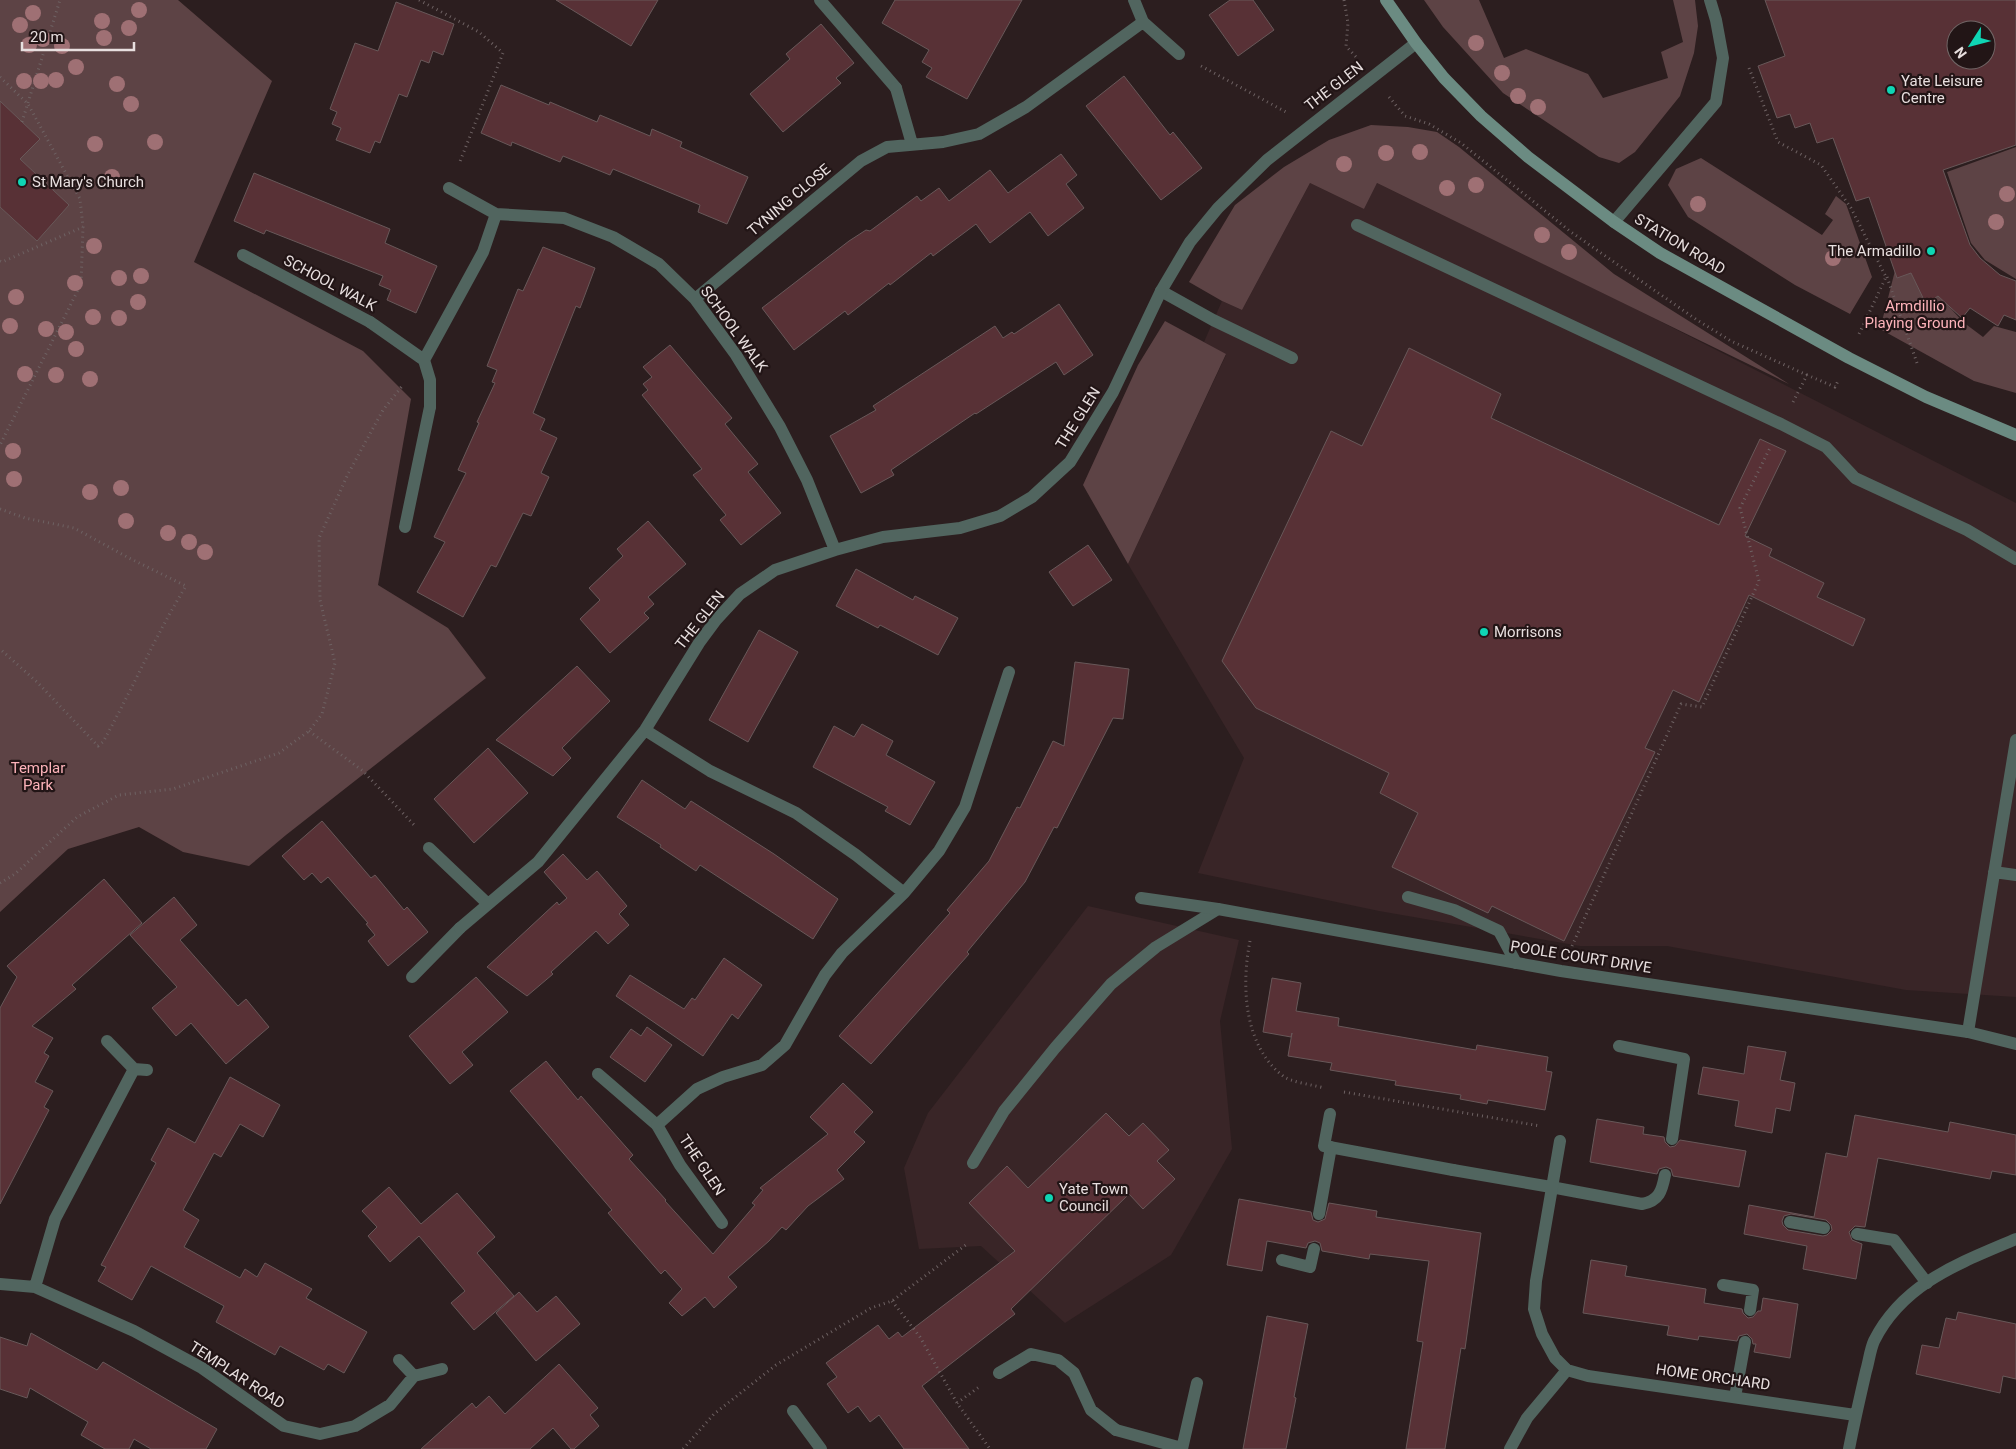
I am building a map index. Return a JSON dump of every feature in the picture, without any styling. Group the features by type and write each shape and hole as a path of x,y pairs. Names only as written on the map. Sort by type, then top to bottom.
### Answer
{"main road":[{"name":"STATION ROAD","path":"1386,0 1416,43 1444,78 1481,116 1528,157 1614,222 1660,253 1849,358 1926,397 2016,434"}],"street":[{"path":"820,0 896,88 912,144"},
{"path":"1134,0 1143,22 1179,54"},
{"path":"1614,222 1716,102 1723,58 1710,0"},
{"name":"TYNING CLOSE","path":"695,299 861,161 887,148 943,142 979,134 1026,107 1143,22"},
{"name":"THE GLEN","path":"412,977 460,928 538,862 645,730 699,643 716,620 740,594 775,570 834,550 883,537 960,528 1000,516 1032,497 1070,462 1113,392 1161,291 1190,242 1218,208 1267,160 1416,43"},
{"name":"SCHOOL WALK","path":"449,188 496,214 564,218 613,237 659,264 695,299 736,356 780,427 807,480 834,550"},
{"path":"405,527 430,407 430,380 424,360 483,252 496,214"},
{"path":"1357,225 1781,424 1826,447 1855,478 1967,530 2016,558"},
{"name":"SCHOOL WALK","path":"243,256 370,322 424,360"},
{"path":"1161,291 1214,320 1292,358"},
{"path":"658,1125 696,1089 723,1077 762,1065 785,1045 825,975 842,953 904,893 939,851 965,808 1009,672"},
{"path":"645,730 710,771 796,814 856,855 904,893"},
{"path":"1968,1032 2016,740"},
{"path":"429,848 488,904"},
{"path":"1994,872 2016,875"},
{"path":"1408,897 1454,910 1499,931 1516,963"},
{"name":"POOLE COURT DRIVE","path":"1141,898 1218,909 1561,971 1968,1032 2016,1044"},
{"path":"973,1162 1004,1111 1055,1048 1112,984 1156,947 1218,909"},
{"path":"107,1041 134,1069 147,1070"},
{"path":"1619,1046 1684,1059 1672,1139"},
{"path":"35,1287 55,1219 134,1069"},
{"name":"THE GLEN","path":"598,1074 658,1125 680,1165 722,1223"},
{"path":"1330,1114 1324,1146 1331,1148 1551,1186 1642,1204 1652,1202 1659,1197 1666,1175"},
{"path":"1510,1449 1527,1418 1567,1370 1555,1358 1542,1334 1534,1309 1536,1281 1560,1141"},
{"path":"1319,1214 1331,1148"},
{"path":"1790,1222 1824,1228"},
{"path":"1857,1234 1894,1240 1927,1282"},
{"path":"1849,1449 1855,1415 1873,1343 1893,1310 1917,1288 1958,1264 2016,1239"},
{"path":"1282,1260 1310,1267 1314,1249"},
{"name":"TEMPLAR ROAD","path":"0,1284 35,1287 134,1331 202,1368 284,1426 320,1434 355,1426 390,1406 414,1376"},
{"path":"1723,1285 1753,1290 1750,1310"},
{"path":"1735,1397 1745,1342"},
{"path":"999,1373 1031,1354 1058,1360 1074,1373 1091,1410 1116,1430 1182,1449 1197,1383"},
{"path":"399,1360 414,1376 442,1369"},
{"name":"HOME ORCHARD","path":"1567,1370 1588,1376 1855,1415"},
{"path":"793,1411 821,1449"}],"path":[{"path":"22,122 60,0"},
{"path":"419,0 479,32 503,53 449,188"},
{"path":"1179,54 1311,124"},
{"path":"1747,62 1778,142 1822,165 1851,208 1886,277 1914,354 1926,397"},
{"path":"0,76 28,104 80,199 83,227 81,284 0,446"},
{"path":"0,261 2,262 83,227"},
{"path":"1561,971 1681,704 1702,707 1759,581 1740,508 1807,375 1836,387 1886,277"},
{"path":"0,883 15,874 77,817 119,795 173,789 280,753 309,731 322,714 334,663 320,600 319,538 348,474 383,410 424,360"},
{"path":"0,509 25,518 74,528 186,586 163,623 125,703 103,742 98,746 36,682 0,649"},
{"path":"309,731 363,771 414,824 429,848"},
{"path":"1256,916 1248,951 1246,994 1250,1028 1261,1051 1284,1078 1325,1088"},
{"path":"1343,1092 1552,1128 1560,1141"},
{"path":"683,1449 714,1414 776,1365 871,1308 892,1301 967,1244"},
{"path":"892,1301 920,1337 957,1403 990,1449"}],"shaded area":[{"path":"1310,183 1364,209 1377,183 1634,308 2016,503 2016,997 1906,990 1667,946 1580,946 1379,911 1198,873 1244,758 1128,564 1226,355 1204,342 1222,301 1242,310"},
{"path":"1088,906 1239,940 1220,1021 1232,1149 1171,1255 1065,1323 981,1246 919,1249 904,1168 928,1113"}],"green space":[{"name":"Templar Park","path":"0,0 178,0 272,81 194,262 363,351 411,399 378,585 448,628 486,678 249,866 183,852 139,827 68,849 0,912"},
{"path":"1424,0 1479,0 1504,58 1526,49 1588,74 1603,98 1668,78 1661,52 1683,42 1673,0 1695,0 1698,26 1694,53 1680,96 1635,152 1619,163 1599,157 1503,93 1443,27"},
{"path":"1371,125 1408,127 1437,132 1459,147 1614,274 1789,384 1377,183 1364,209 1310,183 1242,310 1189,282 1235,205 1284,167 1329,140"},
{"name":"Armdillio Playing Ground","path":"2016,147 2016,279 1985,260 1971,243 1947,172"},
{"path":"1701,158 1822,235 1833,220 1825,214 1836,196 1846,204 1872,277 1850,314 1795,285 1688,217 1668,185 1676,169"},
{"name":"Armdillio Playing Ground","path":"1898,259 1944,301 1963,322 1983,337 1994,326 2016,332 2016,393 1974,381 1880,329"},
{"path":"1165,321 1226,354 1128,564 1083,485 1138,365"}],"building":[{"path":"556,0 658,0 631,46"},
{"path":"895,0 1022,0 967,99 926,77 932,68 922,62 929,50 882,23"},
{"path":"1230,0 1253,0 1274,30 1238,56 1209,15"},
{"name":"Yate Leisure Centre","path":"1765,0 2016,0 2016,145 1943,170 1970,245 1980,258 2000,275 2016,281 2016,320 2004,315 1998,326 1970,308 1962,318 1938,296 1926,304 1911,273 1897,278 1869,197 1856,201 1833,138 1817,143 1810,123 1795,128 1790,114 1777,118 1758,66 1785,56"},
{"path":"396,2 454,24 443,55 433,51 429,63 421,60 407,97 399,94 380,143 375,141 370,153 336,140 341,128 332,124 337,112 330,109 355,43 378,51"},
{"path":"821,24 854,63 836,78 841,83 783,132 750,94 790,59 786,54"},
{"path":"1124,76 1170,135 1173,132 1202,168 1161,200 1086,106"},
{"path":"501,85 549,105 550,102 597,122 600,115 650,136 652,129 682,142 680,147 748,177 727,224 698,212 700,205 613,169 610,175 563,156 560,162 512,142 511,146 481,133"},
{"name":"St Mary's Church","path":"0,101 40,139 20,159 69,205 37,241 0,207"},
{"path":"1061,154 1077,175 1066,184 1084,208 1048,236 1030,212 990,243 976,224 933,256 931,253 848,315 845,311 794,350 762,308 849,241 866,230 870,231 917,196 921,201 939,188 949,201 990,170 1008,193"},
{"path":"254,173 390,229 385,243 437,266 416,313 387,300 391,290 379,285 383,276 266,230 264,234 234,221"},
{"path":"543,247 595,268 580,308 576,306 533,413 545,419 540,430 557,438 541,473 549,477 531,516 523,513 496,567 491,565 463,617 417,592 445,542 434,537 466,473 458,470 495,383 492,382 497,370 487,366 518,289 523,291"},
{"path":"1059,304 1093,355 1064,375 1056,362 975,413 891,470 894,475 861,493 830,436 876,410 873,406 995,326 1003,338 1012,332 1014,334"},
{"path":"670,345 732,418 725,424 758,464 748,472 781,513 741,545 720,520 726,515 693,475 702,469 642,395 648,390 643,384 652,377 643,367"},
{"name":"Morrisons","path":"1409,348 1501,394 1491,418 1719,525 1760,439 1786,451 1745,536 1772,549 1769,556 1824,583 1817,597 1865,619 1853,646 1749,595 1699,702 1673,690 1645,748 1655,752 1564,941 1492,906 1488,913 1392,867 1418,813 1380,793 1389,773 1256,708 1222,661 1331,431 1362,446"},
{"path":"648,521 686,564 648,597 654,604 644,613 649,618 610,653 580,619 600,600 589,588 623,556 617,549"},
{"path":"1088,545 1112,580 1073,606 1049,572"},
{"path":"856,569 913,600 915,596 958,618 938,655 880,625 878,628 836,606"},
{"path":"759,630 798,652 748,742 709,720"},
{"path":"1075,662 1129,669 1123,719 1113,718 1057,828 1054,827 1025,882 967,952 969,954 871,1064 839,1036 950,913 947,910 989,861 1017,807 1020,808 1053,741 1064,746"},
{"path":"577,666 610,701 562,748 571,758 553,776 496,740"},
{"path":"862,724 893,741 886,755 935,782 910,825 885,811 888,807 813,767 834,726 854,737"},
{"path":"488,748 528,793 474,843 434,799"},
{"path":"642,780 685,809 691,801 774,854 838,899 813,939 700,865 696,871 660,847 661,845 617,817"},
{"path":"322,821 371,878 375,875 404,910 407,907 428,932 388,966 368,941 375,935 366,924 368,923 328,877 321,883 312,873 304,880 282,856"},
{"path":"563,854 587,880 597,871 627,906 619,914 629,925 608,944 596,931 551,972 553,974 527,996 487,967 557,902 559,905 567,898 544,872"},
{"path":"104,879 142,923 72,985 76,989 32,1026 53,1038 44,1053 49,1056 35,1082 53,1091 44,1107 49,1110 0,1204 0,1008 17,977 7,966"},
{"path":"174,897 197,925 180,940 238,1006 246,999 269,1027 226,1064 191,1023 176,1036 152,1008 177,987 130,935"},
{"path":"724,958 762,985 738,1019 732,1014 703,1056 616,996 630,975 684,1009 692,998 695,1000"},
{"path":"476,977 508,1012 462,1052 473,1065 450,1084 409,1036"},
{"path":"1272,978 1301,983 1296,1011 1339,1018 1338,1026 1476,1050 1477,1045 1548,1057 1546,1071 1552,1072 1545,1110 1488,1100 1487,1104 1460,1099 1461,1095 1395,1085 1396,1081 1330,1070 1332,1063 1288,1056 1292,1033 1291,1037 1263,1032"},
{"path":"647,1027 672,1045 645,1082 610,1057 631,1029 641,1036"},
{"path":"1748,1046 1786,1052 1780,1080 1795,1083 1790,1111 1776,1108 1772,1133 1735,1126 1739,1101 1698,1094 1703,1067 1744,1074"},
{"path":"546,1061 578,1100 581,1096 633,1155 629,1159 713,1254 755,1205 752,1203 763,1190 760,1188 828,1134 810,1117 843,1083 873,1112 854,1132 865,1142 837,1170 844,1179 808,1206 786,1230 782,1227 728,1277 737,1287 714,1308 705,1297 682,1316 669,1303 682,1289 665,1270 661,1274 608,1213 612,1210 510,1091"},
{"path":"230,1077 280,1105 263,1137 240,1124 221,1157 214,1153 183,1210 199,1220 184,1247 240,1278 245,1269 257,1277 265,1263 312,1289 306,1298 367,1332 344,1373 328,1364 324,1370 280,1346 275,1355 216,1322 224,1306 151,1266 132,1300 98,1281 106,1267 101,1265 156,1163 151,1160 168,1128 195,1143"},
{"path":"1106,1113 1129,1136 1143,1123 1169,1150 1157,1161 1175,1179 1143,1209 1129,1194 1011,1309 1015,1314 922,1386 969,1449 904,1449 879,1415 870,1422 858,1406 848,1413 827,1384 837,1377 826,1363 878,1325 889,1339 898,1332 902,1337 1015,1251 969,1203 1007,1166 1028,1188"},
{"path":"1855,1115 1948,1132 1950,1122 2016,1135 2016,1175 1992,1171 1990,1179 1878,1158 1865,1227 1855,1226 1849,1232 1852,1240 1862,1244 1856,1279 1803,1269 1807,1246 1744,1234 1749,1205 1814,1217 1826,1153 1847,1157","holes":["1791,1214 1826,1220 1831,1225 1832,1230 1823,1236 1788,1230 1782,1221 1784,1216"]},
{"path":"1597,1119 1644,1127 1643,1134 1664,1137 1665,1142 1670,1147 1675,1146 1680,1140 1746,1151 1739,1187 1673,1176 1671,1169 1666,1167 1659,1169 1657,1174 1590,1162"},
{"path":"389,1187 421,1224 457,1193 495,1237 477,1253 514,1296 474,1330 451,1303 465,1291 419,1236 390,1262 368,1236 377,1227 362,1211"},
{"path":"1239,1199 1311,1212 1313,1220 1318,1222 1325,1219 1329,1203 1377,1211 1376,1217 1481,1233 1465,1349 1461,1348 1445,1449 1406,1449 1423,1342 1417,1341 1429,1261 1370,1254 1369,1259 1322,1251 1320,1243 1315,1241 1308,1243 1306,1248 1267,1241 1262,1271 1227,1265"},
{"path":"1591,1260 1627,1266 1625,1276 1706,1289 1704,1303 1742,1309 1748,1318 1761,1311 1763,1298 1798,1304 1790,1358 1754,1352 1756,1344 1753,1344 1752,1339 1747,1334 1739,1336 1737,1341 1699,1336 1698,1340 1667,1335 1669,1326 1583,1313"},
{"path":"519,1292 537,1312 556,1296 580,1324 536,1361 496,1313"},
{"path":"1958,1312 2016,1324 2016,1379 2003,1376 2000,1393 1916,1374 1922,1345 1939,1348 1946,1318 1956,1320"},
{"path":"1267,1316 1308,1324 1294,1397 1296,1398 1286,1449 1243,1449"},
{"path":"31,1333 97,1370 103,1362 217,1429 206,1449 151,1449 134,1439 129,1449 105,1449 81,1435 88,1422 30,1388 27,1398 0,1389 0,1337 27,1346"},
{"path":"559,1364 598,1408 590,1415 599,1426 574,1449 571,1449 553,1428 530,1449 421,1449 472,1403 476,1408 489,1396 505,1414"}],"place":[{"name":"Yate Leisure Centre","path":"1891,90"},
{"name":"St Mary's Church","path":"22,182"},
{"name":"The Armadillo","path":"1931,251"},
{"name":"Morrisons","path":"1484,632"},
{"name":"Yate Town Council","path":"1049,1198"}]}
